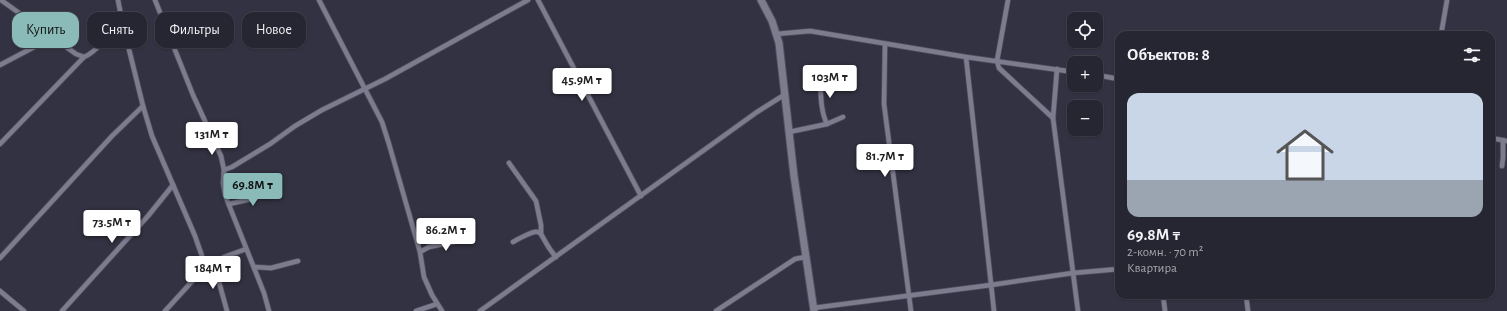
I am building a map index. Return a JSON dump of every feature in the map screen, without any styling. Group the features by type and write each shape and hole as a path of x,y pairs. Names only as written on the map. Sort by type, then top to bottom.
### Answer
{"street":[{"path":"1,0 18,12"},
{"path":"118,0 120,12"},
{"path":"155,0 160,12"},
{"path":"319,0 382,122 420,252 424,277 432,295 442,311"},
{"path":"224,170 232,167 270,144 295,126 322,110 385,79 528,0"},
{"path":"538,0 642,196"},
{"path":"761,0 776,34 781,55 784,95 813,310 991,286 1073,272 1115,269"},
{"path":"1008,0 997,61 998,68 1053,118"},
{"path":"1442,31 1447,0"},
{"path":"776,34 810,31 966,57 1067,71"},
{"path":"885,44 884,104 911,311"},
{"path":"0,65 33,48"},
{"path":"70,48 84,57"},
{"path":"0,144 84,57 96,48"},
{"path":"129,48 152,136 203,259 201,269 197,276 165,311"},
{"path":"174,48 193,96 221,156 224,170 223,183 225,195 270,311"},
{"path":"966,57 994,311"},
{"path":"1057,69 1053,118 1078,311"},
{"path":"1103,76 1115,78"},
{"path":"820,77 822,106 827,124"},
{"path":"480,311 757,112 784,95"},
{"path":"0,258 112,136 143,106"},
{"path":"789,132 827,124 844,117"},
{"path":"1495,139 1505,141 1502,166"},
{"path":"509,163 536,201 542,225 541,234"},
{"path":"62,311 148,216 173,186"},
{"path":"229,204 252,199 271,191"},
{"path":"513,242 536,231 541,234 550,250 556,257"},
{"path":"420,252 428,248 467,239"},
{"path":"201,269 214,264 224,257 246,249"},
{"path":"716,311 795,259 806,257"},
{"path":"254,267 271,268 298,261"},
{"path":"214,264 227,311"},
{"path":"0,291 24,311"},
{"path":"1164,299 1165,311"},
{"path":"1246,299 1248,311"},
{"path":"416,311 437,304"}]}
